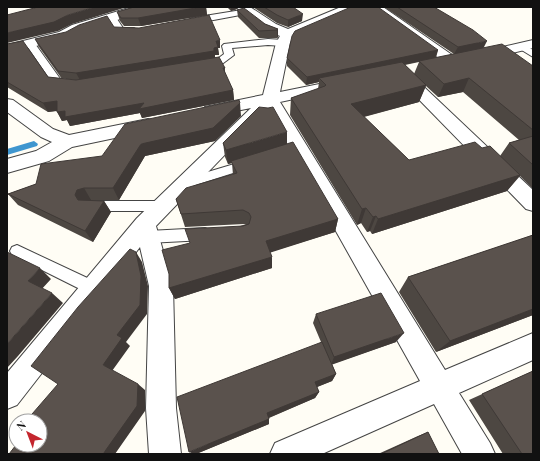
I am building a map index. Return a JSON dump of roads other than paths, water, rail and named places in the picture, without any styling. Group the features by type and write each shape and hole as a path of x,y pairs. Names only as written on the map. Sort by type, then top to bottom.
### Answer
{"street":[{"path":"7,49 64,35 77,28 145,7"},
{"path":"285,38 352,7"},
{"path":"375,7 453,62"},
{"path":"245,9 285,38"},
{"path":"7,395 93,288 147,231 163,206 270,99 285,38"},
{"path":"530,48 408,72 533,203"},
{"path":"199,114 362,81"},
{"path":"270,99 291,151 439,387 479,454"},
{"path":"7,104 47,133 66,142"},
{"path":"7,166 42,156 66,142 160,122"},
{"path":"147,231 161,286 161,408 165,454"},
{"path":"286,454 533,346"}],"lane":[{"path":"187,22 245,9"},
{"path":"112,18 120,31 141,30"},
{"path":"196,66 219,62 229,55 227,46 268,42 285,38"},
{"path":"30,43 58,83 80,85"},
{"path":"186,183 261,160"},
{"path":"91,206 163,206"},
{"path":"147,231 220,233"},
{"path":"17,251 93,288"}],"waterway":[{"path":"7,152 34,144"}]}
